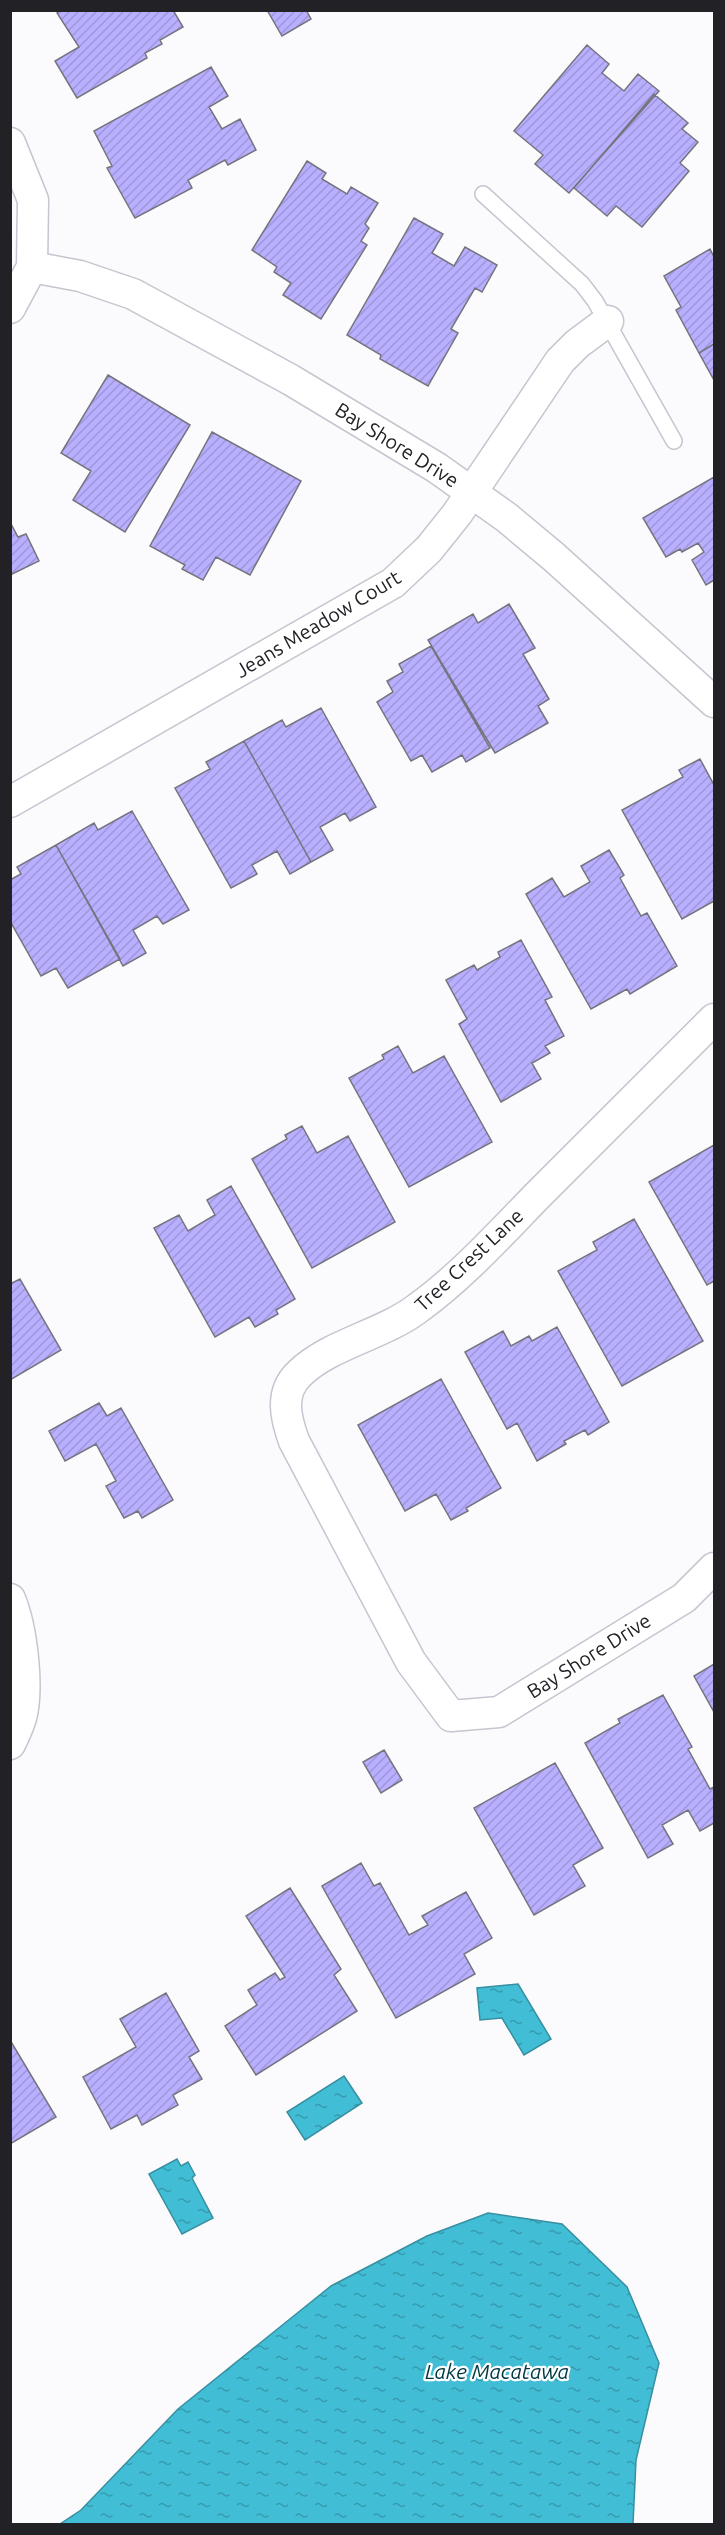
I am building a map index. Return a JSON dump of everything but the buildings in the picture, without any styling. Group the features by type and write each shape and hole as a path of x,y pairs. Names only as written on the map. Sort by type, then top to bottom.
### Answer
{"street":[{"path":"10,143 33,200 32,267 10,308"},
{"name":"Bay Shore Drive","path":"32,267 80,276 133,294 291,380 437,468 506,517 554,557 714,702"},
{"name":"Jeans Meadow Court","path":"10,802 393,583 429,549 472,493 560,361 577,344 608,321"},
{"name":"Tree Crest Lane","path":"451,1716 411,1662 294,1442 286,1418 286,1394 297,1375 317,1360 400,1320 419,1308 487,1246 714,1019"},
{"name":"Bay Shore Drive","path":"451,1716 499,1712 684,1598 714,1568"},
{"path":"10,1599 22,1646 23,1687 21,1717 10,1744"}],"lane":[{"path":"483,194 582,284 608,321 674,441"}],"water":[{"path":"518,1984 551,2039 524,2055 502,2018 480,2020 477,1988"},
{"path":"344,2076 362,2103 305,2140 287,2112"},
{"path":"177,2159 181,2166 188,2162 195,2175 192,2178 213,2218 182,2234 149,2174"},
{"name":"Lake Macatawa","path":"488,2213 562,2224 627,2287 659,2363 636,2460 633,2524 60,2524 81,2510 178,2409 331,2286 427,2236"}]}
